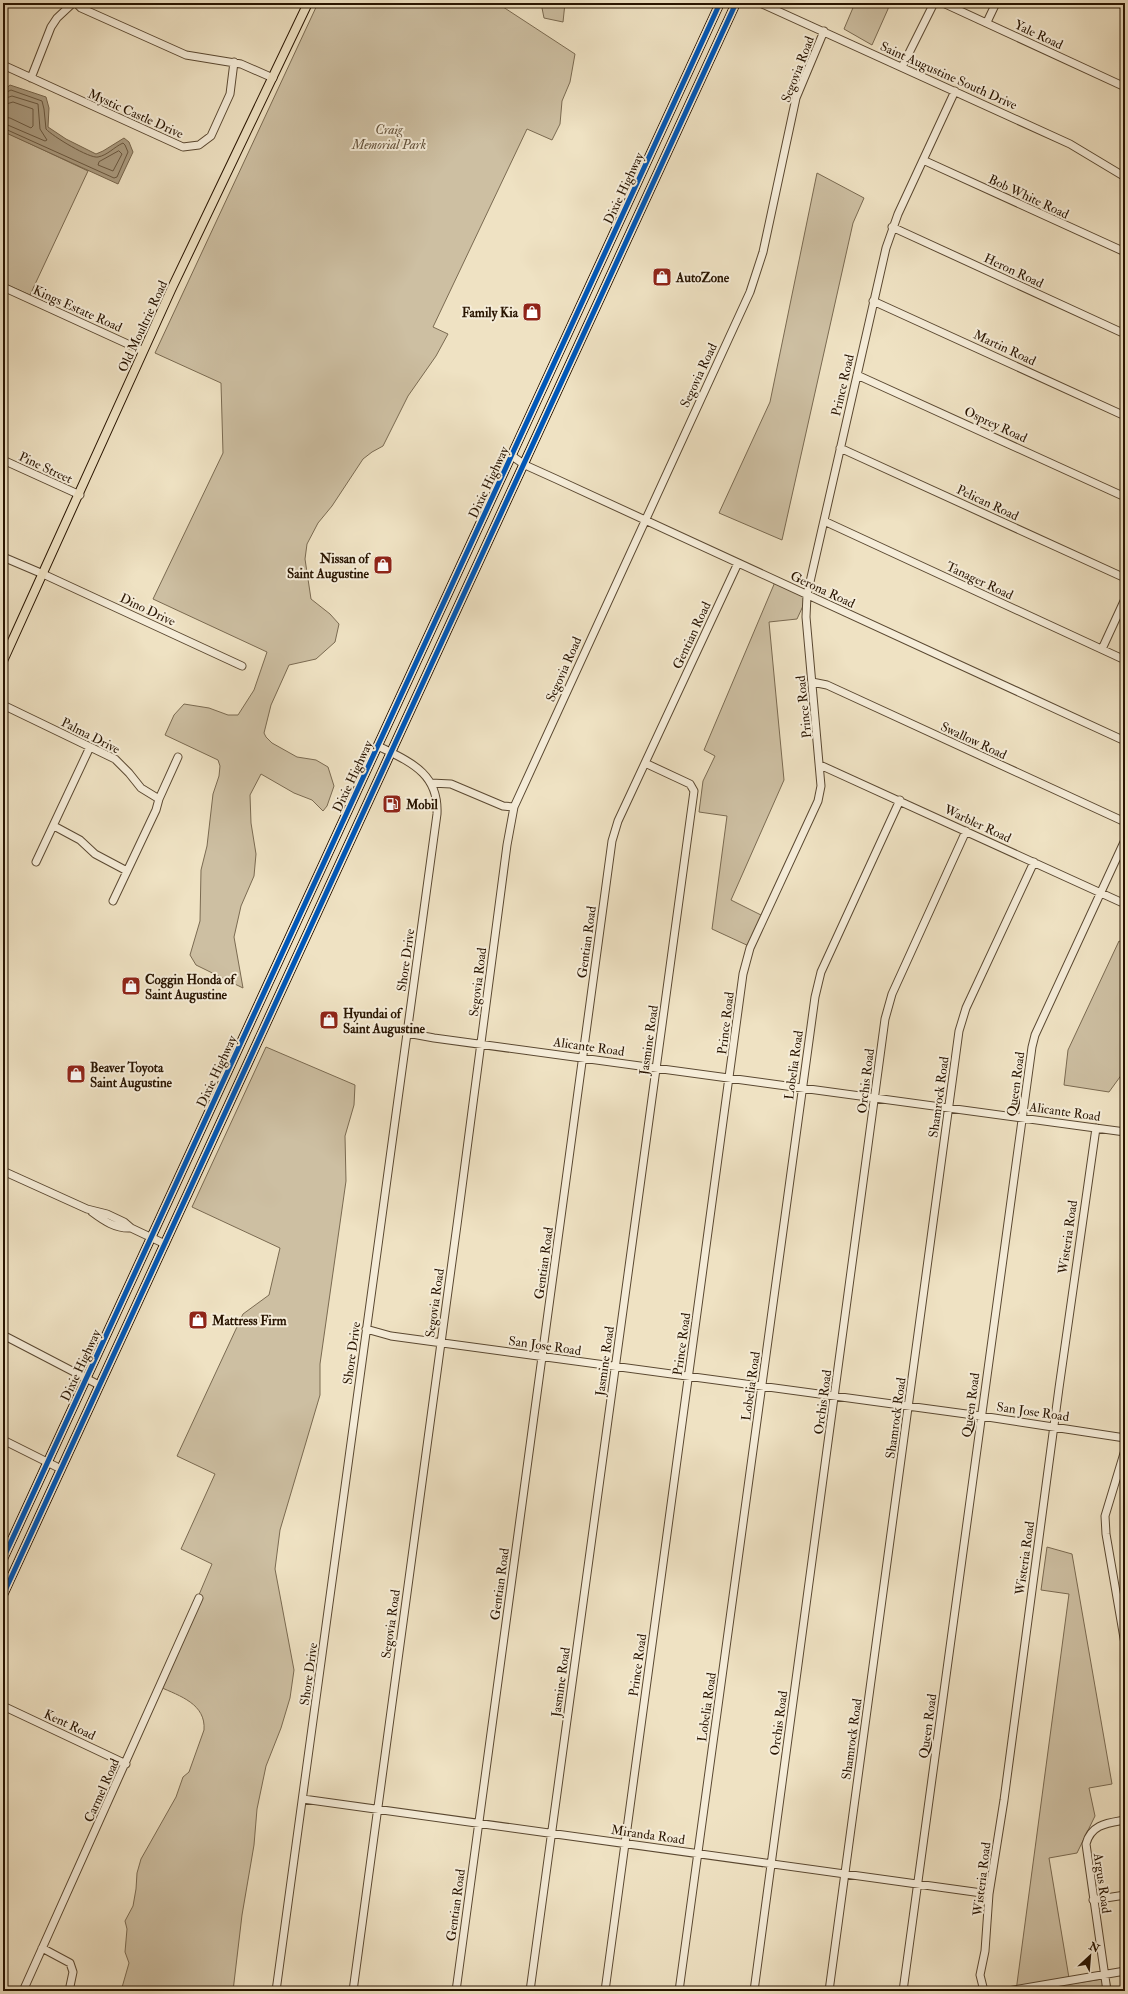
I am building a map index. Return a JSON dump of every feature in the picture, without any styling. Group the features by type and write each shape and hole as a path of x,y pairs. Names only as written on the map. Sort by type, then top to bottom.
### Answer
{"main road":[{"name":"Old Moultrie Road","path":"3,661 80,495 143,351 308,3"},
{"name":"Dixie Highway","path":"3,1559 720,3"},
{"path":"3,1595 736,3"},
{"path":"614,234 628,240"},
{"path":"447,598 459,604"},
{"path":"280,958 294,964"},
{"path":"203,1126 217,1132"}],"street":[{"path":"31,78 51,27 57,18 75,3 81,8 127,30 186,55 204,59 234,62 273,78"},
{"name":"Saint Augustine South Drive","path":"760,3 1070,144 1125,177"},
{"path":"902,67 934,3"},
{"name":"Yale Road","path":"943,3 1125,87"},
{"path":"987,22 996,3"},
{"path":"1119,3 1125,6"},
{"name":"Segovia Road","path":"353,1991 482,1044 507,845 514,807 757,272 763,252 796,98 824,31"},
{"name":"Mystic Castle Drive","path":"3,65 183,147 199,145 211,136 230,94 234,62"},
{"name":"Prince Road","path":"605,1991 746,961 818,802 821,786 806,617 808,595 840,448 892,227 955,91"},
{"name":"Bob White Road","path":"923,160 1125,252"},
{"name":"Heron Road","path":"892,227 1125,334"},
{"name":"Kings Estate Road","path":"3,287 143,351"},
{"name":"Martin Road","path":"874,301 1125,416"},
{"name":"Osprey Road","path":"857,375 1125,497"},
{"name":"Pelican Road","path":"840,448 1125,578"},
{"name":"Gerona Road","path":"512,456 525,464 1125,741"},
{"name":"Pine Street","path":"3,460 80,495"},
{"name":"Tanager Road","path":"824,521 1125,660"},
{"name":"Dino Drive","path":"3,557 242,666"},
{"name":"Gentian Road","path":"456,1991 612,840 618,821 738,563"},
{"path":"1102,649 1125,600"},
{"name":"Swallow Road","path":"812,682 827,685 1125,822"},
{"name":"Palma Drive","path":"3,705 116,759 141,788 159,799"},
{"name":"Shore Drive","path":"276,1991 437,814 436,798 431,783 426,775 417,767 378,746"},
{"path":"36,862 90,747"},
{"path":"113,900 156,810 159,799 178,757"},
{"name":"Jasmine Road","path":"530,1991 694,791 690,784 645,763"},
{"name":"Warbler Road","path":"820,765 900,800 1125,904"},
{"path":"431,783 451,784 503,806 514,807"},
{"name":"Lobelia Road","path":"679,1991 815,997 821,972 900,800"},
{"path":"54,826 80,840 95,854 127,871"},
{"name":"Orchis Road","path":"754,1991 885,1019 892,994 966,831"},
{"name":"Queen Road","path":"903,1991 1032,1047 1035,1035 1125,840"},
{"name":"Shamrock Road","path":"829,1991 962,1018 1034,862"},
{"name":"Alicante Road","path":"407,1032 482,1044 1125,1132"},
{"name":"Wisteria Road","path":"984,1991 980,1975 985,1951 989,1894 1004,1800 1096,1128"},
{"path":"3,1170 86,1209 107,1214 124,1222 131,1228 165,1244"},
{"name":"San Jose Road","path":"366,1329 391,1336 1054,1426 1125,1438"},
{"path":"3,1335 100,1385"},
{"path":"3,1440 61,1469"},
{"path":"1125,1450 1105,1516 1106,1534 1125,1644"},
{"name":"Carmel Road","path":"23,1991 126,1764 199,1598"},
{"name":"Kent Road","path":"3,1706 126,1764"},
{"name":"Miranda Road","path":"303,1799 989,1894"},
{"name":"Argus Road","path":"1105,1974 1086,1844 1091,1832 1101,1825 1125,1820"},
{"path":"1093,1900 1125,1895"},
{"path":"42,1948 70,1964 73,1972 69,1991"},
{"path":"1008,1991 1125,1971"},
{"path":"1105,1974 1107,1991"}],"green space":[{"name":"Craig Memorial Park","path":"318,3 497,3 575,54 570,82 562,101 560,124 552,140 527,129 433,327 448,334 436,356 408,396 383,446 363,459 332,506 318,523 307,544 305,559 311,599 330,614 339,624 335,642 316,659 289,665 271,705 264,733 272,743 297,757 316,760 328,767 334,786 327,806 323,811 312,800 294,793 261,774 250,795 251,823 256,854 254,876 241,906 234,937 243,988 196,965 190,955 200,921 201,870 207,846 213,794 219,776 220,766 218,760 165,735 174,715 184,704 209,708 228,715 238,715 254,690 267,652 153,599 223,453 221,383 155,353"},
{"path":"546,3 565,3 563,22 544,18 542,8"},
{"path":"855,3 889,3 888,9 872,45 844,29"},
{"path":"3,131 88,171 30,295 3,283"},
{"path":"817,173 864,198 853,223 782,540 719,513 770,402"},
{"path":"775,582 808,595 797,619 769,622 784,780 731,900 765,917 751,947 712,929 727,816 699,812 703,781 715,756 704,750"},
{"path":"1119,941 1125,944 1125,1070 1109,1092 1064,1085 1068,1050"},
{"path":"266,1047 355,1085 354,1105 345,1136 346,1181 320,1364 320,1395 280,1530 275,1569 294,1670 290,1698 281,1728 266,1766 257,1809 254,1845 242,1915 233,1991 121,1991 129,1963 125,1952 127,1929 125,1921 133,1906 137,1873 141,1859 176,1797 183,1777 189,1772 204,1730 204,1721 196,1707 183,1698 160,1687 212,1564 181,1549 215,1474 177,1456 243,1314 269,1295 280,1248 192,1207"},
{"path":"1047,1547 1072,1554 1112,1784 1089,1788 1095,1816 1077,1853 1049,1858 1070,1984 1109,1978 1111,1991 1016,1991 1069,1594 1041,1590"}],"water":[{"path":"10,85 46,97 49,108 48,127 66,139 96,154 124,138 129,142 133,152 118,184 4,132 3,91"}],"cycle path":[{"path":"3,1559 720,3"},
{"path":"3,1595 736,3"}],"place":[{"name":"AutoZone","path":"662,277"},
{"name":"Family Kia","path":"532,312"},
{"name":"Nissan of Saint Augustine","path":"383,565"},
{"name":"Mobil","path":"392,804"},
{"name":"Coggin Honda of Saint Augustine","path":"131,986"},
{"name":"Hyundai of Saint Augustine","path":"329,1020"},
{"name":"Beaver Toyota Saint Augustine","path":"76,1074"},
{"name":"Mattress Firm","path":"198,1320"}]}
